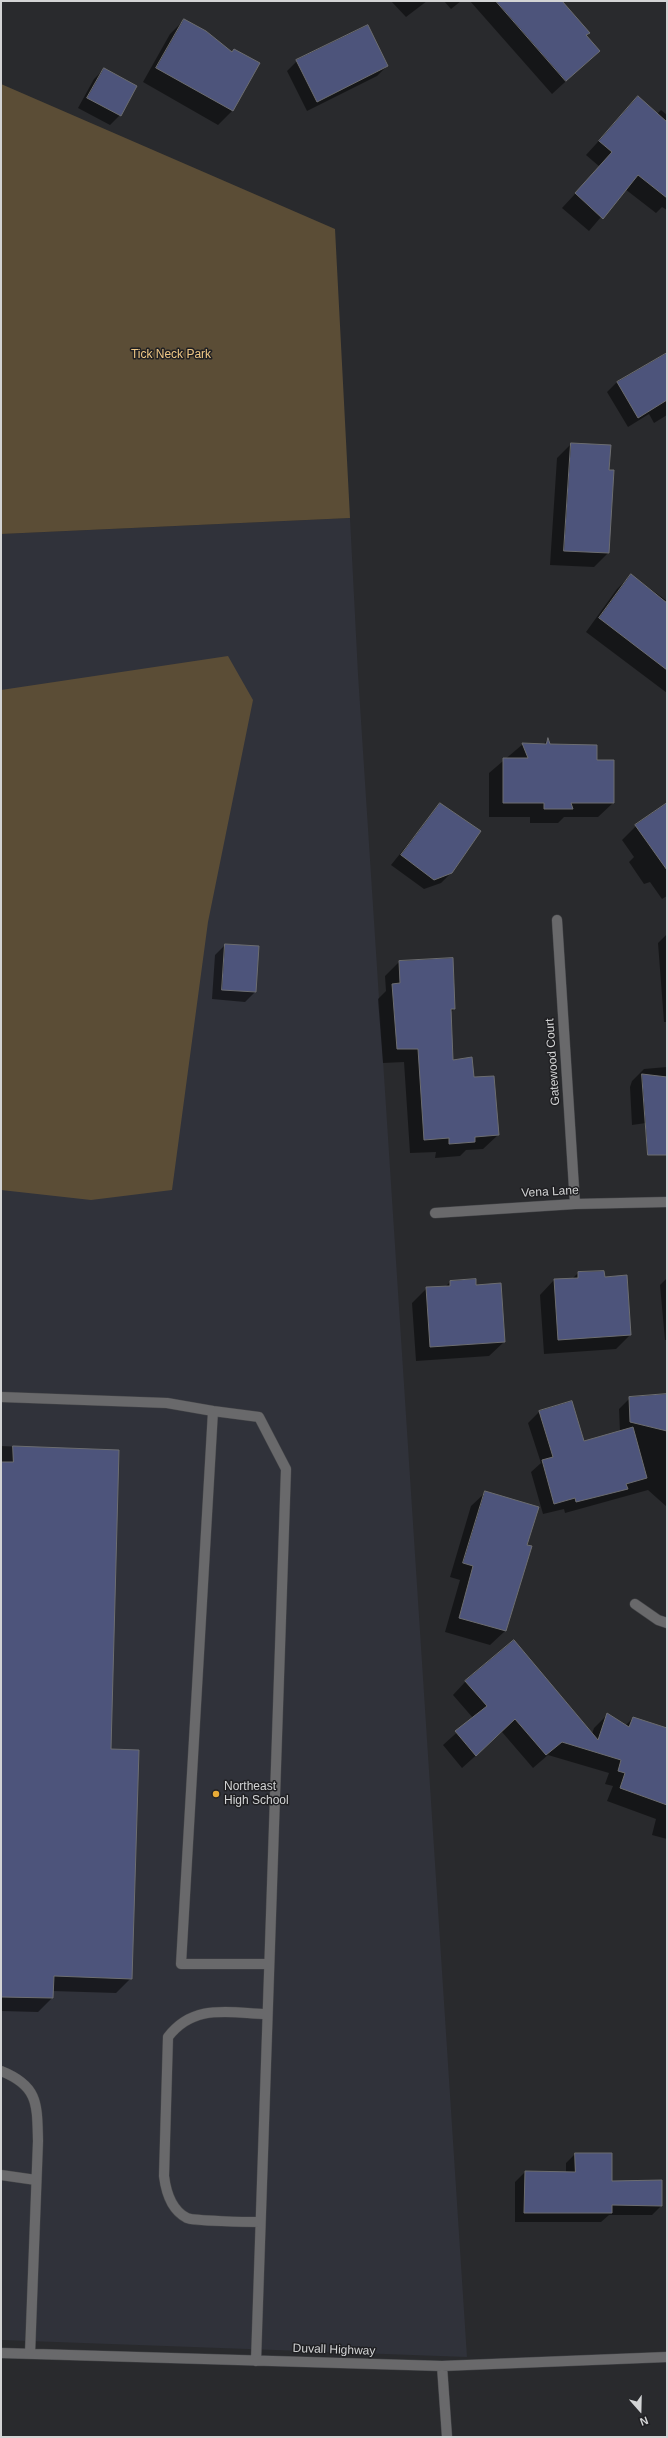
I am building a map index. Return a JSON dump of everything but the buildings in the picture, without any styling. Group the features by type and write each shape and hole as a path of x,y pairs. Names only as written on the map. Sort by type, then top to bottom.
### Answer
{"street":[{"name":"Gatewood Court","path":"558,920 575,1204"},
{"name":"Vena Lane","path":"435,1213 575,1204 667,1202"},
{"path":"1,1397 167,1403 259,1417 286,1469 256,2361"},
{"path":"213,1411 181,1964 269,1964"},
{"path":"635,1604 658,1620 667,1623"},
{"path":"260,2222 187,2218 175,2208 166,2194 164,2176 168,2038 178,2024 190,2017 210,2012 267,2014"},
{"path":"1,2071 17,2078 32,2091 37,2114 30,2354"},
{"path":"1,2175 36,2180"},
{"name":"Duvall Highway","path":"1,2353 442,2366 667,2357"},
{"path":"442,2366 447,2437"}],"shaded area":[{"name":"Northeast High School","path":"350,518 358,674 467,2357 1,2340 1,534"}],"green space":[{"name":"Tick Neck Park","path":"1,84 335,229 350,518 1,534"},
{"path":"228,656 253,700 208,922 172,1190 91,1200 1,1190 1,690"}],"place":[{"name":"Northeast High School","path":"216,1794"}]}
